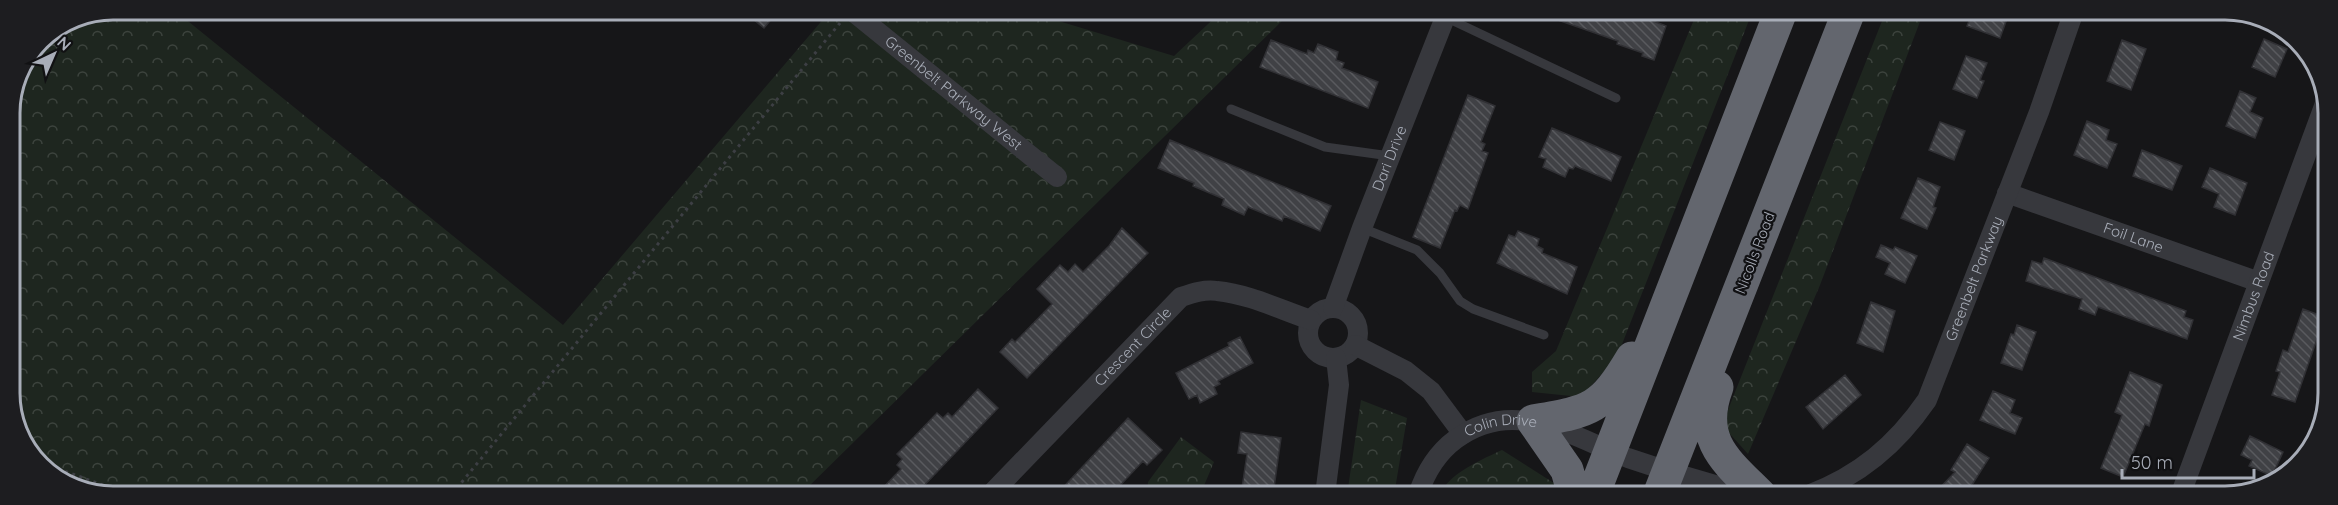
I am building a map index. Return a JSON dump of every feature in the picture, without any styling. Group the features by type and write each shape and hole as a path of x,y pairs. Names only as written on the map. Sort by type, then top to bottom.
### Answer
{"highway":[{"path":"1597,485 1777,20"},
{"name":"Nicolls Road","path":"1664,484 1845,20"},
{"path":"1571,485 1567,470 1533,422 1582,411 1608,394 1616,386 1674,287"},
{"path":"1740,294 1719,383 1709,413 1716,445 1724,458 1750,485"}],"street":[{"name":"Greenbelt Parkway West","path":"863,20 1057,177"},
{"name":"Dari Drive","path":"1333,308 1362,228 1445,20"},
{"name":"Greenbelt Parkway","path":"1833,485 1870,462 1900,435 1927,400 2071,20"},
{"name":"Nimbus Road","path":"2184,485 2318,122"},
{"name":"Foil Lane","path":"2007,192 2259,282"},
{"name":"Crescent Circle","path":"999,486 1181,297 1199,291 1217,290 1311,320"},
{"path":"1333,308 1345,311 1354,320 1358,333 1355,345 1347,354 1336,358 1325,357 1311,346 1308,336 1311,320 1322,310 1333,308"},
{"path":"1355,345 1406,371 1431,391 1462,435"},
{"path":"1326,485 1339,385 1336,358"},
{"name":"Colin Drive","path":"1421,485 1435,461 1450,444 1462,435 1490,422 1505,419 1533,422 1610,451"},
{"path":"1610,451 1664,484"}],"lane":[{"path":"1459,20 1616,98"},
{"path":"1231,109 1326,147 1390,156"},
{"path":"1362,228 1417,250 1440,273 1460,300 1473,309 1544,335"}],"path":[{"path":"459,486 843,20"},
{"path":"60,469 103,485"}],"green space":[{"path":"187,20 563,325 822,20 1055,20 1174,56 1212,20 1283,20 809,486 113,486 83,481 56,466 39,449 24,422 20,392 20,107 23,89 35,61 47,47 61,35 95,21"},
{"path":"1694,20 1749,20 1617,357 1581,397 1532,392 1532,372 1556,351"},
{"path":"1882,20 1921,20 1820,285 1748,454 1722,425"},
{"path":"1361,400 1407,418 1396,485 1348,485"},
{"path":"1181,437 1214,462 1204,485 1148,486"},
{"path":"1502,450 1557,485 1446,485 1476,462"}],"building":[{"path":"754,20 771,20 764,28"},
{"path":"1558,20 1651,20 1666,26 1654,60 1642,56 1643,53 1617,44 1618,41"},
{"path":"1969,20 2007,20 2000,38 1967,26"},
{"path":"2264,39 2287,49 2275,77 2252,67"},
{"path":"1271,40 1307,54 1308,50 1314,53 1318,44 1338,52 1336,60 1344,63 1342,68 1378,82 1368,108 1260,67"},
{"path":"2122,40 2146,49 2131,90 2107,81"},
{"path":"1966,56 1987,63 1980,80 1984,81 1977,98 1953,89"},
{"path":"2240,91 2256,98 2250,112 2263,118 2255,138 2226,126"},
{"path":"1468,95 1495,106 1481,142 1485,144 1482,151 1488,153 1468,209 1460,205 1457,211 1455,210 1440,248 1413,237"},
{"path":"2087,121 2109,130 2106,140 2117,144 2107,168 2074,155"},
{"path":"1940,122 1965,131 1954,160 1929,150"},
{"path":"1552,128 1621,157 1611,181 1575,166 1573,169 1569,168 1565,177 1543,167 1546,159 1539,157"},
{"path":"1170,140 1331,206 1320,231 1284,216 1282,221 1248,207 1244,215 1222,205 1224,199 1158,168"},
{"path":"2142,150 2182,166 2172,190 2133,176"},
{"path":"2210,168 2247,183 2235,215 2214,207 2219,194 2202,187"},
{"path":"1918,178 1940,187 1933,207 1936,208 1927,229 1901,218"},
{"path":"1122,228 1148,253 1027,378 1000,352 1012,339 1015,342 1052,304 1037,289 1060,265 1068,272 1075,264 1083,272 1109,246"},
{"path":"1518,231 1539,239 1537,246 1543,249 1542,253 1577,267 1567,294 1497,263 1509,235 1515,237"},
{"path":"1881,245 1893,250 1895,247 1917,256 1905,283 1885,274 1890,263 1876,257"},
{"path":"2044,258 2186,311 2184,317 2193,320 2187,339 2098,307 2095,315 2079,309 2082,299 2026,281 2032,261 2042,264"},
{"path":"1871,302 1895,311 1883,352 1857,343"},
{"path":"2303,309 2318,315 2318,339 2295,402 2272,395 2280,372 2276,371 2283,350 2288,352"},
{"path":"2017,325 2036,332 2022,370 2001,363 2011,334 2014,335"},
{"path":"1240,337 1253,363 1218,381 1220,384 1214,387 1217,394 1200,403 1197,395 1189,399 1176,373 1229,346 1228,343"},
{"path":"2130,372 2162,385 2149,426 2145,424 2123,477 2101,468 2122,415 2115,412"},
{"path":"1845,375 1861,395 1823,429 1806,407"},
{"path":"978,389 998,408 924,486 885,486 901,469 897,465 902,459 897,454 937,413 943,418 948,413 952,417"},
{"path":"1993,391 2015,400 2010,413 2022,418 2015,434 1980,420"},
{"path":"1128,418 1162,450 1147,465 1143,461 1120,486 1065,486"},
{"path":"1241,432 1281,438 1274,485 1242,485 1247,454 1238,453"},
{"path":"2250,436 2283,452 2274,471 2268,474 2249,466 2252,460 2241,455"},
{"path":"1967,444 1989,458 1972,485 1942,485 1955,472 1951,470"}]}
